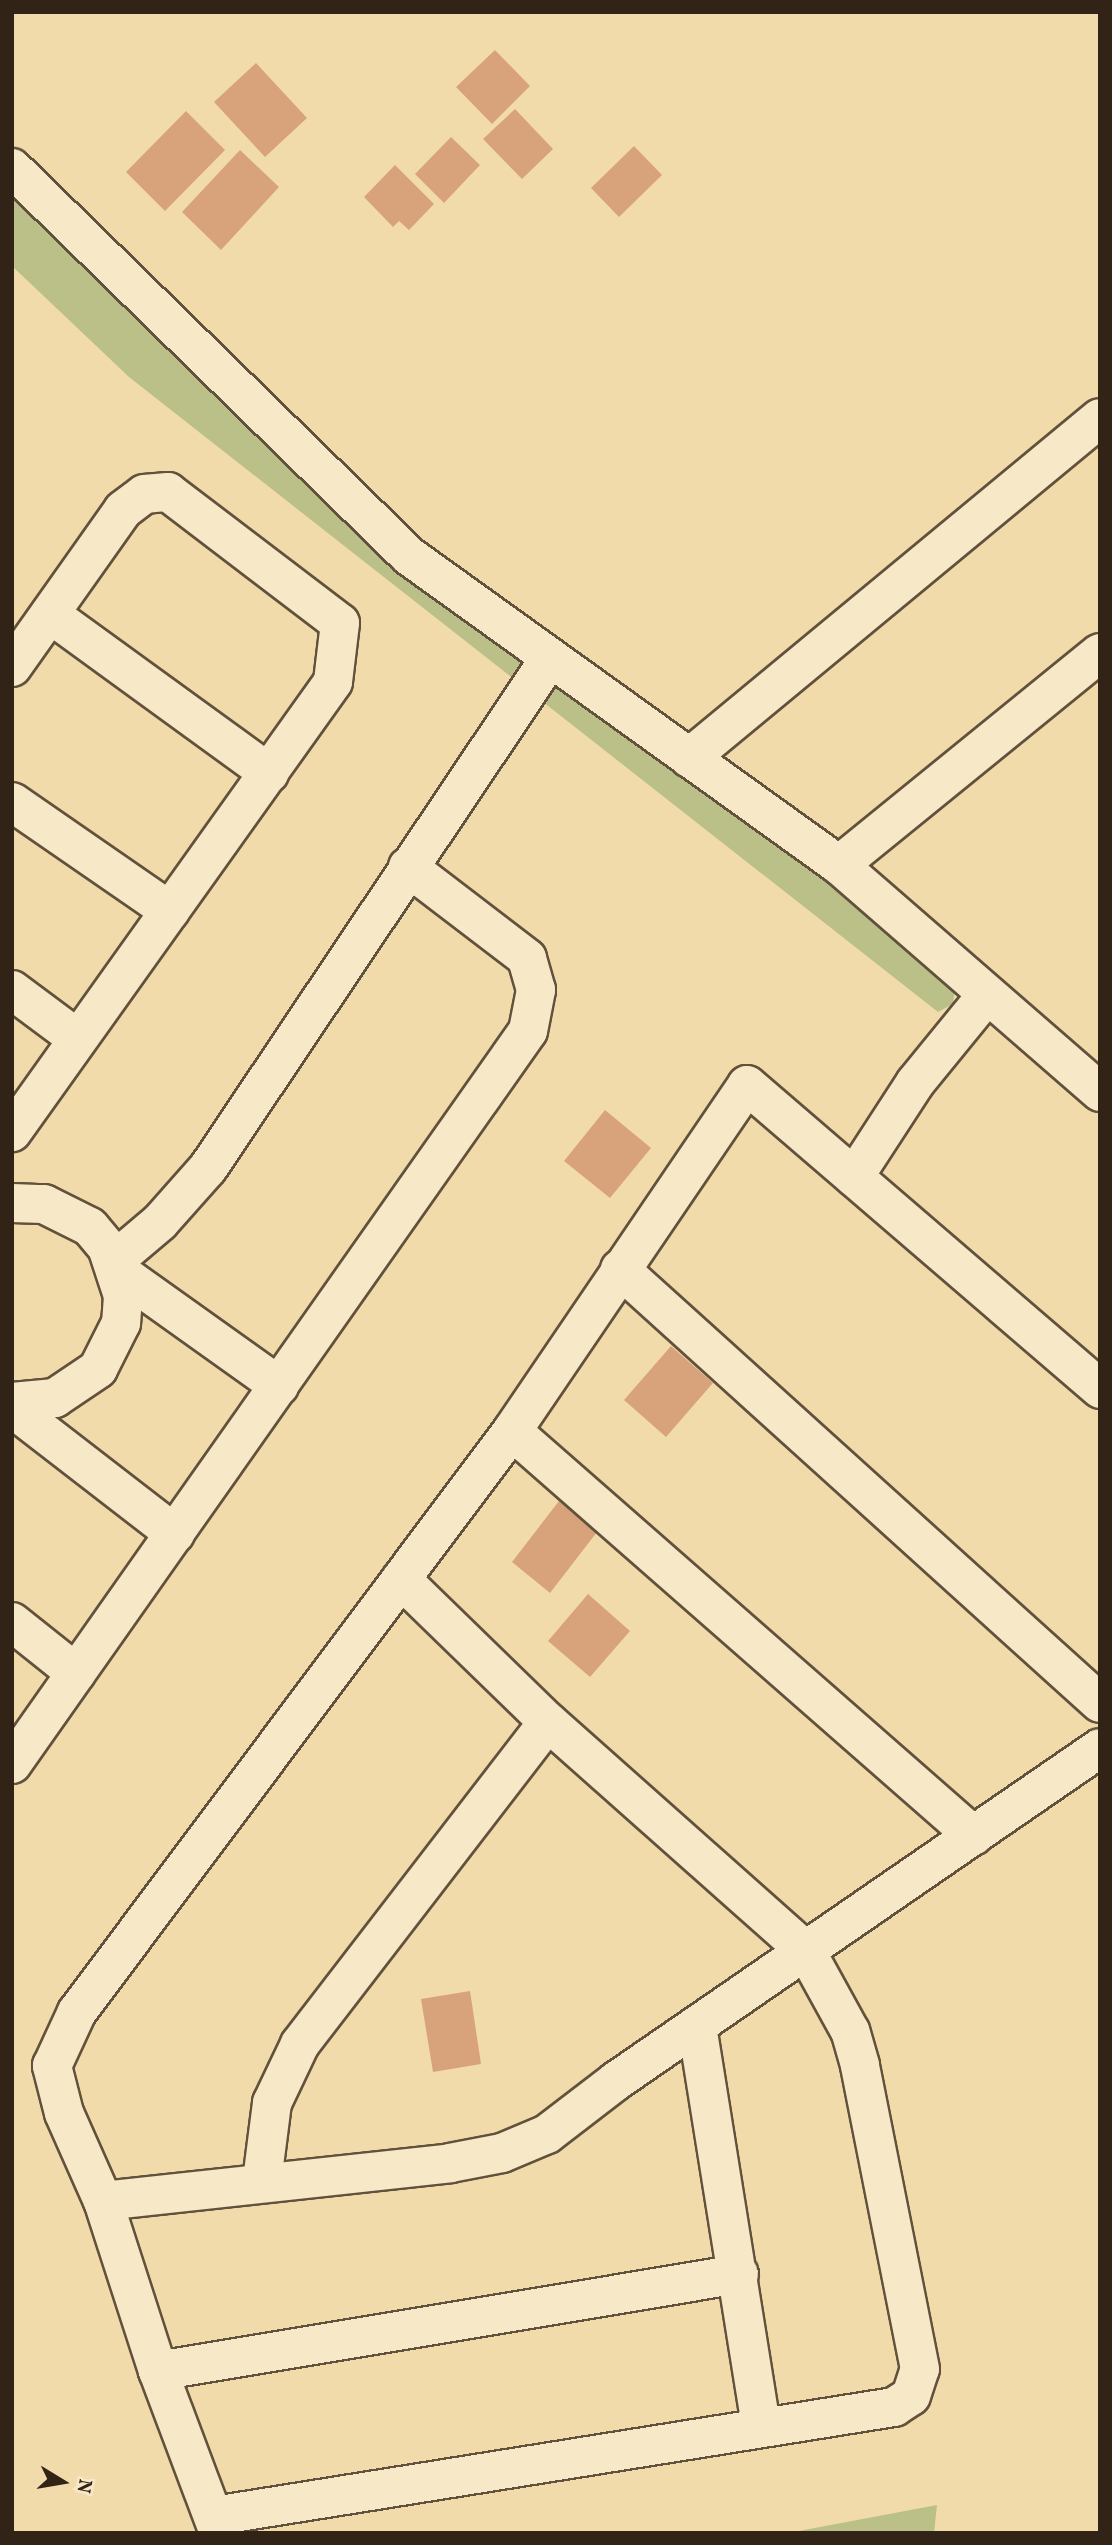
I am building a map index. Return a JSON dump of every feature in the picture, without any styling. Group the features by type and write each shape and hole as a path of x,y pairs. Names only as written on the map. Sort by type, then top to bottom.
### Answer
{"street":[{"path":"12,169 409,556 839,864 986,996 1100,1093"},
{"path":"689,758 1100,418"},
{"path":"12,667 123,510 144,494 168,492 340,623 333,682 12,1132"},
{"path":"50,614 269,773"},
{"path":"839,864 1100,653"},
{"path":"116,1266 208,1168 550,658"},
{"path":"12,802 170,911"},
{"path":"12,1763 528,1031 536,990 527,958 408,867"},
{"path":"12,990 78,1039"},
{"path":"854,1177 915,1083 986,996"},
{"path":"401,1579 548,1722 806,1951 849,2031 860,2065 920,2369 911,2396 894,2407 761,2426 217,2525 158,2371 103,2201 64,2113 52,2066 78,2012 401,1579 512,1431 747,1084 1100,1389"},
{"path":"12,1179 28,1203 90,1227 116,1266 279,1386"},
{"path":"12,1402 55,1398 98,1369 121,1322 116,1266"},
{"path":"620,1269 1100,1703"},
{"path":"12,1408 174,1534"},
{"path":"512,1431 974,1836"},
{"path":"12,1622 76,1673"},
{"path":"262,2181 272,2103 300,2045 548,1722"},
{"path":"103,2201 262,2181 450,2163 502,2153 547,2134 697,2026 1100,1748"},
{"path":"697,2026 739,2274 761,2426"},
{"path":"158,2371 739,2274"}],"green space":[{"path":"12,169 409,556 689,758 956,981 953,1004 938,1012 129,377 12,266"},
{"path":"937,2505 934,2533 788,2533"}],"building":[{"path":"495,50 530,86 492,124 456,87"},
{"path":"256,63 307,118 265,157 214,102"},
{"path":"515,109 553,149 522,179 483,139"},
{"path":"186,111 225,150 165,211 126,172"},
{"path":"451,137 480,165 444,203 415,174"},
{"path":"634,146 662,175 619,217 591,188"},
{"path":"240,150 279,187 221,250 182,212"},
{"path":"395,165 434,204 409,230 399,221 393,227 364,197"},
{"path":"605,1110 651,1148 610,1198 564,1161"},
{"path":"671,1346 713,1383 666,1437 624,1400"},
{"path":"559,1501 597,1532 550,1593 512,1562"},
{"path":"588,1594 630,1631 590,1677 548,1641"},
{"path":"470,1991 481,2064 433,2072 421,1999"}]}
